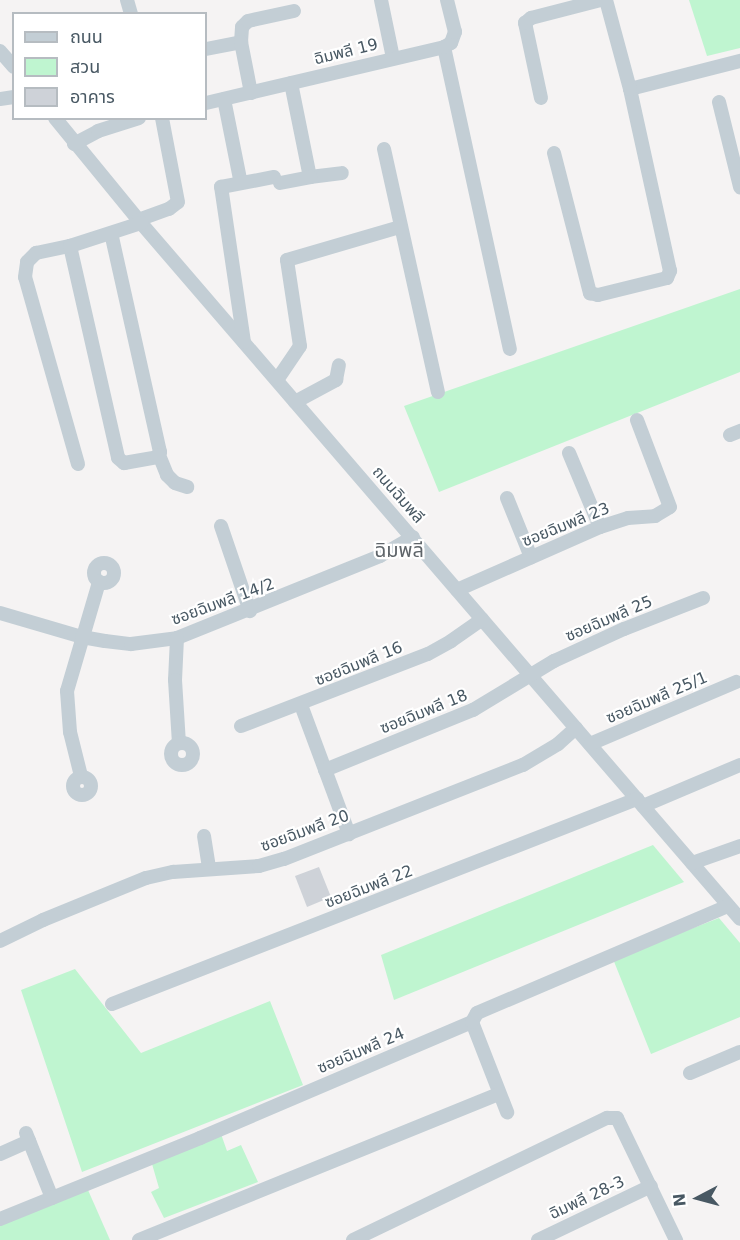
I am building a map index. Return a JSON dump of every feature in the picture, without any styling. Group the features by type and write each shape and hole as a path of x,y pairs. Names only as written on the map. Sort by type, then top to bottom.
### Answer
{"street":[{"path":"381,0 393,58"},
{"path":"447,0 455,32 451,43 444,47 510,349"},
{"path":"541,98 525,23 531,18 601,0"},
{"path":"554,153 590,293 598,294 667,278 670,271 630,89 606,0"},
{"path":"251,93 241,42 242,27 248,21 294,11"},
{"path":"207,49 241,42"},
{"name":"ฉิมพลี 19","path":"207,103 444,47"},
{"path":"0,51 12,66"},
{"path":"630,89 740,61"},
{"path":"291,83 310,177"},
{"path":"224,99 240,179"},
{"path":"719,102 740,187"},
{"name":"ถนนฉิมพลี","path":"57,120 140,222 735,911"},
{"path":"75,144 98,131 133,120"},
{"path":"78,464 25,277 27,262 36,253 70,246 111,233 169,209 178,202 162,120"},
{"path":"384,149 438,392"},
{"path":"244,342 221,187 342,172"},
{"path":"277,380 300,346 287,260 400,227"},
{"path":"111,233 159,455 167,475 175,483 188,487"},
{"path":"70,246 118,458 124,463 159,455"},
{"path":"295,402 336,380 339,365"},
{"name":"ซอยฉิมพลี 23","path":"456,590 600,527 628,518 655,516 670,507 637,420"},
{"path":"569,453 600,527"},
{"path":"507,498 531,557"},
{"path":"221,526 250,611"},
{"name":"ซอยฉิมพลี 14/2","path":"0,613 82,637 131,644 177,638 250,611 380,556 413,537"},
{"path":"81,776 70,732 67,691 99,582"},
{"name":"ซอยฉิมพลี 25","path":"530,675 624,629 703,598"},
{"name":"ซอยฉิมพลี 16","path":"241,726 301,705 441,648 482,619"},
{"path":"177,638 175,680 179,743"},
{"name":"ซอยฉิมพลี 18","path":"325,770 473,710 530,675"},
{"name":"ซอยฉิมพลี 25/1","path":"590,744 736,682"},
{"path":"301,705 349,834"},
{"name":"ซอยฉิมพลี 20","path":"0,940 146,878 209,869 259,866 284,860 523,765 558,744 576,728"},
{"name":"ซอยฉิมพลี 22","path":"112,1004 740,765"},
{"path":"204,836 209,869"},
{"path":"692,863 740,846"},
{"name":"ซอยฉิมพลี 24","path":"0,1219 472,1022 477,1013 735,911"},
{"path":"472,1022 498,1094 507,1112"},
{"path":"690,1073 740,1052"},
{"path":"139,1240 498,1094"},
{"path":"353,1240 608,1118 617,1118 622,1125 676,1240"},
{"path":"0,1154 28,1137 52,1198"},
{"name":"ฉิมพลี 28-3","path":"538,1240 651,1186"}],"green space":[{"path":"689,0 740,0 740,48 707,56"},
{"path":"740,289 740,372 439,492 404,406"},
{"path":"653,845 684,882 394,1000 381,955"},
{"path":"719,918 740,943 740,1017 651,1054 613,959"},
{"path":"75,969 141,1053 270,1001 303,1085 82,1172 21,990"},
{"path":"221,1134 227,1151 241,1145 258,1182 164,1218 151,1192 159,1188 152,1164"},
{"path":"88,1190 110,1240 0,1240 0,1224"}],"building":[{"path":"319,867 331,897 307,907 295,876"}],"district":[{"name":"ฉิมพลี","path":"399,550"}]}
